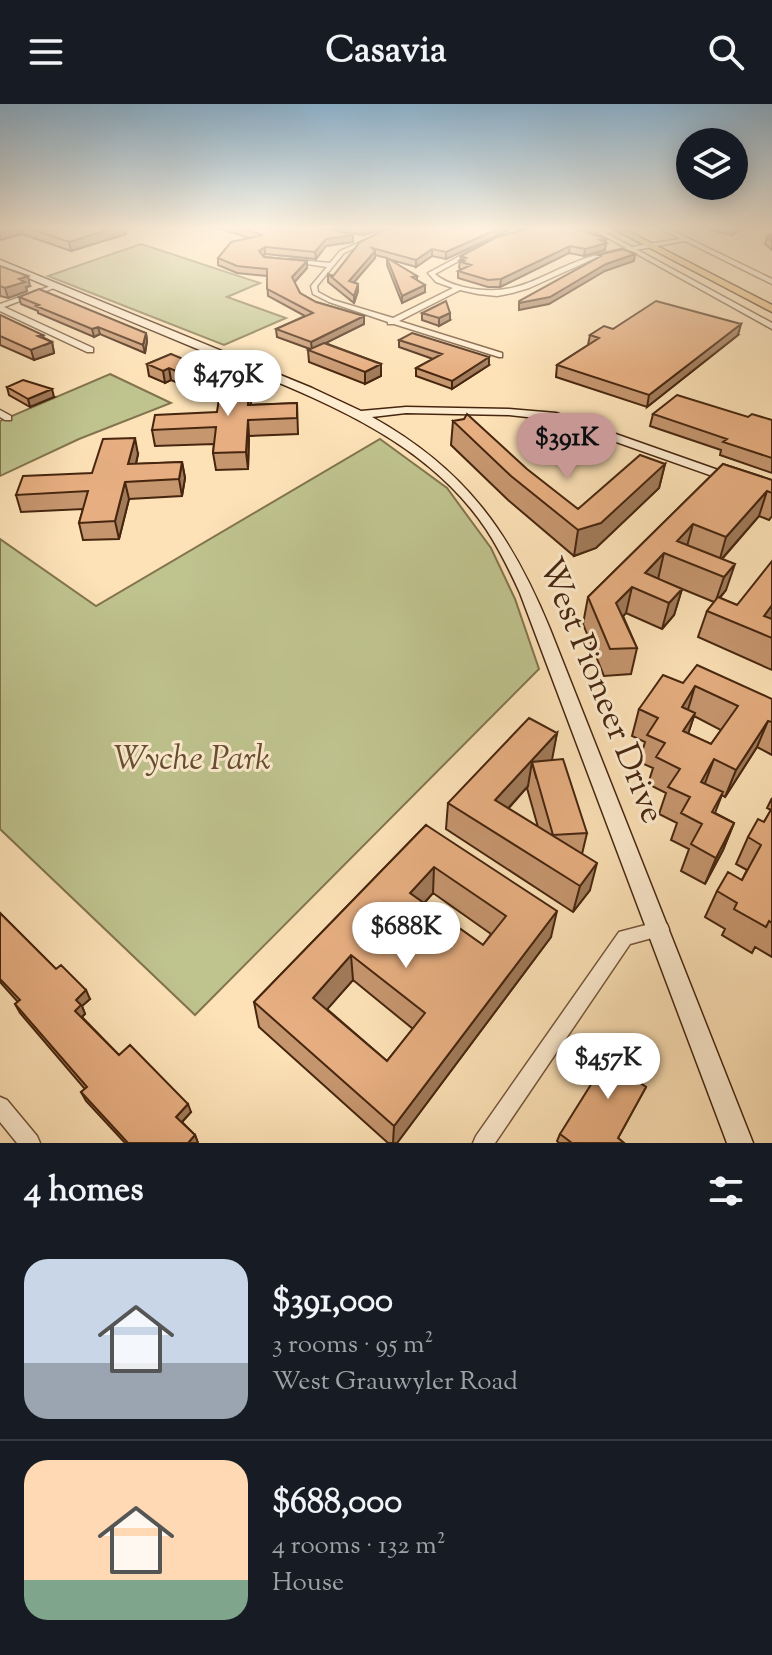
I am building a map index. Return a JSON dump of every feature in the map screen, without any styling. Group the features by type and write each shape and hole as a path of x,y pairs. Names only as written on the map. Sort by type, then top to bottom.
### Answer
{"main road":[{"name":"West Pioneer Drive","path":"33,276 361,415 411,446 462,489 488,520 528,588 559,678 661,929 740,1143"},
{"path":"710,276 772,309"},
{"path":"729,276 772,298"},
{"path":"361,415 406,410 509,412 556,417 772,493"}],"street":[{"path":"322,276 314,286 315,293 391,322 499,355"},
{"path":"435,276 443,283 483,294 512,294 550,276"},
{"path":"681,276 772,326"},
{"path":"0,307 56,286"},
{"path":"391,322 459,288"},
{"path":"0,307 90,350"},
{"path":"483,1143 625,937 661,929"},
{"path":"0,1107 21,1140"}],"green space":[{"path":"49,276 240,276 260,283 227,297 286,318 224,345"},
{"path":"110,374 171,403 79,439 0,476 0,421"},
{"name":"Wyche Park","path":"380,439 447,488 491,548 515,599 539,669 195,1015 0,829 0,539 96,606"}],"building":[{"path":"0,276 27,276 19,279 25,282 5,288 0,286"},
{"path":"267,276 292,276 300,293 316,302 364,316 311,342 276,329 313,313 267,289"},
{"path":"331,276 353,276 349,281 358,284 354,296"},
{"path":"394,276 415,276 412,277 425,285 402,296"},
{"path":"476,276 506,276 501,279"},
{"path":"564,276 585,276 550,297 519,301"},
{"path":"39,289 146,333 143,345 98,327 92,329 19,297"},
{"path":"446,301 450,313 439,318 422,313"},
{"path":"656,301 741,324 649,395 557,365 599,338 590,335 604,326 613,329"},
{"path":"0,315 52,342 31,350 0,336"},
{"path":"412,333 489,357 452,381 416,368 442,354 399,340"},
{"path":"324,343 381,364 365,372 308,350"},
{"path":"171,354 205,368 188,376 147,364"},
{"path":"23,380 52,389 28,399 7,387"},
{"path":"249,384 248,405 297,403 297,418 248,420 246,452 213,453 216,427 152,430 155,415 217,412 221,385"},
{"path":"677,395 748,417 752,414 772,420 772,458 653,414"},
{"path":"467,414 527,469 578,509 640,455 665,464 601,523 578,530 511,476 453,421 464,419"},
{"path":"135,438 128,464 182,462 179,479 125,482 115,521 79,523 88,491 16,495 23,476 92,473 103,439"},
{"path":"723,464 772,480 772,493 767,491 726,537 693,524 677,541 735,564 724,577 664,553 645,573 682,589 669,603 632,587 616,603 637,648 610,649 588,597"},
{"path":"772,561 772,605 764,616 772,619 772,638 707,611 718,597 737,605"},
{"path":"697,665 772,699 772,722 768,721 736,770 714,759 701,782 723,792 712,812 734,823 716,858 691,844 702,824 681,813 690,797 668,787 680,769 656,757 665,743 647,735 658,718 639,709 663,675 683,683","holes":["695,686 738,706 711,744 683,731 695,713 682,707"]},
{"path":"529,718 557,733 495,800 597,863 580,886 448,803"},
{"path":"563,759 587,833 553,835 532,762"},
{"path":"772,808 772,923 769,921 766,927 734,909 737,903 717,891 728,872 742,880 761,845 748,837 758,819 764,822"},
{"path":"426,825 557,911 394,1126 254,1002","holes":["434,867 506,916 483,945 410,893","351,955 425,1013 387,1061 313,998"]},
{"path":"0,913 56,969 61,965 86,990 76,1000 81,1005 75,1011 119,1055 130,1045 188,1104 176,1117 195,1135 188,1143 128,1143 81,1092 87,1087 15,1004 20,1000 0,979"},
{"path":"617,1043 646,1062 636,1080 646,1087 618,1138 624,1143 572,1143 560,1134"}]}
